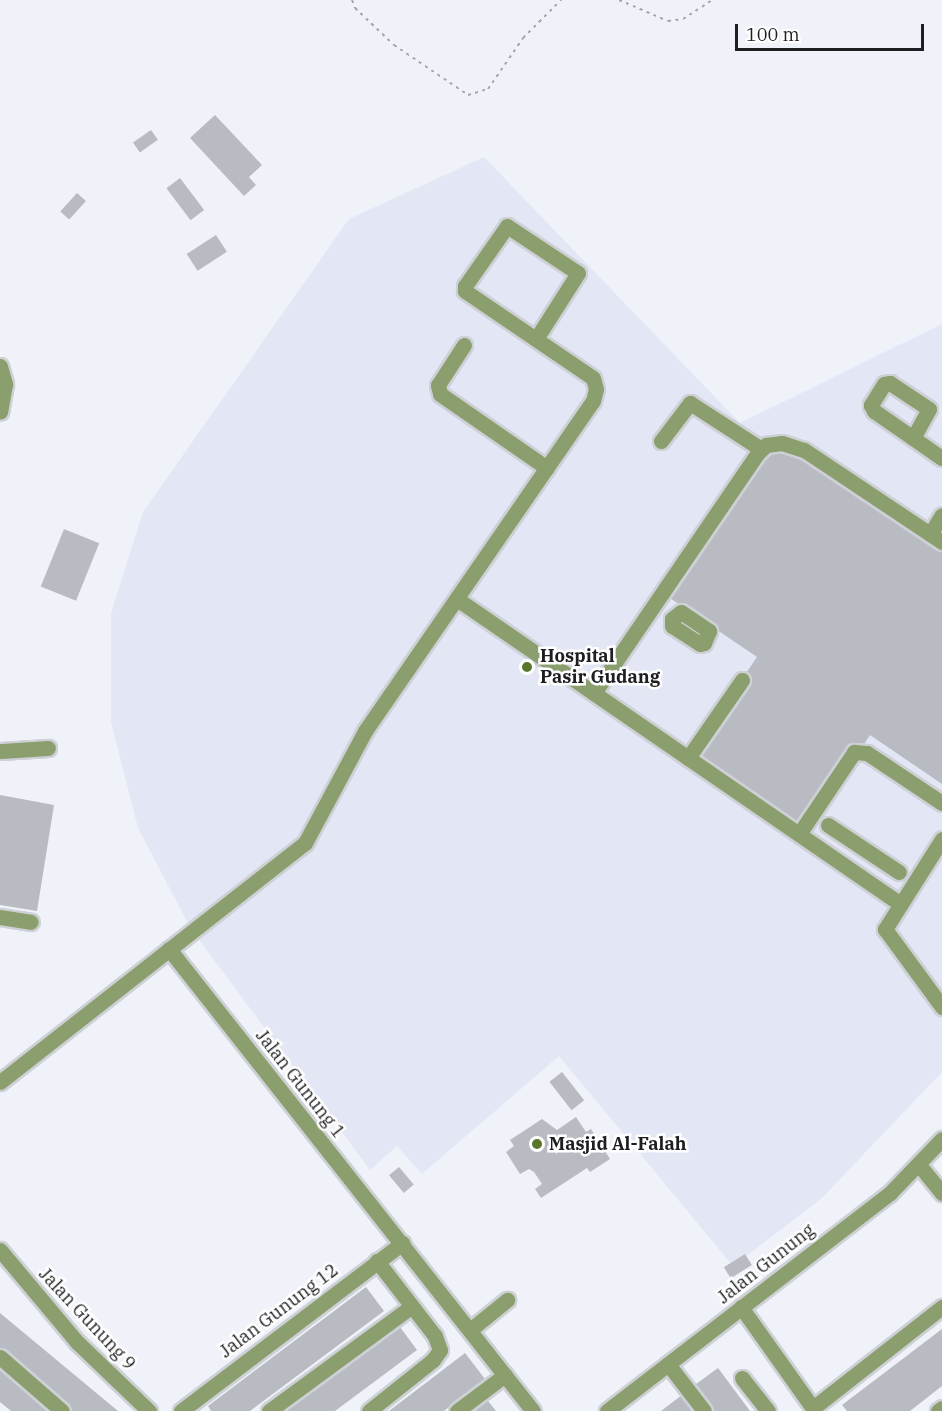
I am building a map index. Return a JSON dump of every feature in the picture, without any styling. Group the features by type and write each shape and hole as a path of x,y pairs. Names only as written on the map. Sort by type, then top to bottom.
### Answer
{"street":[{"path":"0,1082 305,843 365,731 593,401 596,388 592,378 465,291 465,286 507,226 576,270 578,277 536,339"},
{"path":"464,345 438,385 438,391 547,468"},
{"path":"0,366 5,384 1,408"},
{"path":"661,441 690,403 761,449"},
{"path":"913,438 942,458"},
{"path":"594,693 761,449 775,443 804,450 936,538 942,515"},
{"path":"457,599 899,903"},
{"path":"655,604 674,616"},
{"path":"688,758 742,680"},
{"path":"0,751 48,748"},
{"path":"799,834 854,752 867,753 942,803"},
{"path":"828,825 898,872"},
{"path":"942,839 885,924 886,933 942,1007"},
{"path":"837,861 851,840"},
{"path":"0,917 31,922"},
{"name":"Jalan Gunung 1","path":"169,950 533,1411"},
{"name":"Jalan Gunung","path":"617,1408 668,1364 920,1166 942,1139"},
{"path":"920,1166 942,1193"},
{"name":"Jalan Gunung 12","path":"181,1411 402,1243"},
{"name":"Jalan Gunung 9","path":"0,1250 77,1342 149,1411"},
{"path":"369,1411 433,1360 440,1350 435,1336 377,1262"},
{"path":"470,1330 507,1300"},
{"path":"269,1411 412,1306"},
{"path":"741,1307 814,1410 942,1307"},
{"path":"0,1357 62,1411"},
{"path":"668,1364 704,1411"},
{"path":"457,1411 505,1375"},
{"path":"742,1378 768,1411"},
{"path":"938,1411 942,1408"}],"path":[{"path":"352,0 394,45 468,95 488,89 522,39 561,0"},
{"path":"619,0 669,21 683,19 712,0"}],"shaded area":[{"name":"Hospital Pasir Gudang","path":"484,157 740,423 942,324 942,1072 821,1199 733,1266 559,1056 422,1174 397,1146 370,1170 191,929 138,828 111,722 111,613 143,512 349,219"}],"building":[{"path":"215,115 262,165 249,177 256,185 244,196 190,138"},
{"path":"151,130 158,140 140,152 133,143"},
{"path":"180,178 204,210 190,220 166,188"},
{"path":"77,193 86,201 69,220 60,212"},
{"path":"216,235 227,252 198,271 187,254"},
{"path":"777,439 942,550 942,784 870,735 805,833 690,756 757,657 670,598"},
{"path":"64,529 99,543 76,601 41,586"},
{"path":"0,795 54,805 37,911 0,905"},
{"path":"562,1072 584,1100 572,1110 549,1082"},
{"path":"576,1117 586,1132 591,1129 610,1159 590,1172 587,1168 541,1198 535,1189 542,1184 534,1172 529,1169 520,1174 506,1152 514,1146 510,1140 542,1119 557,1130"},
{"path":"399,1167 414,1185 404,1193 389,1175"},
{"path":"745,1254 752,1265 731,1278 724,1267"},
{"path":"366,1287 384,1311 250,1411 211,1411 208,1406"},
{"path":"0,1313 118,1411 72,1411 0,1352"},
{"path":"397,1323 417,1350 335,1411 278,1411"},
{"path":"942,1329 942,1386 910,1411 847,1411 842,1405"},
{"path":"465,1353 485,1379 444,1411 389,1411"},
{"path":"0,1364 57,1411 11,1411 0,1402"},
{"path":"718,1368 750,1411 710,1411 692,1387"},
{"path":"682,1395 694,1411 661,1411"},
{"path":"484,1396 496,1411 464,1411"}],"place":[{"name":"Hospital Pasir Gudang","path":"527,667"},
{"name":"Masjid Al-Falah","path":"537,1144"}]}
